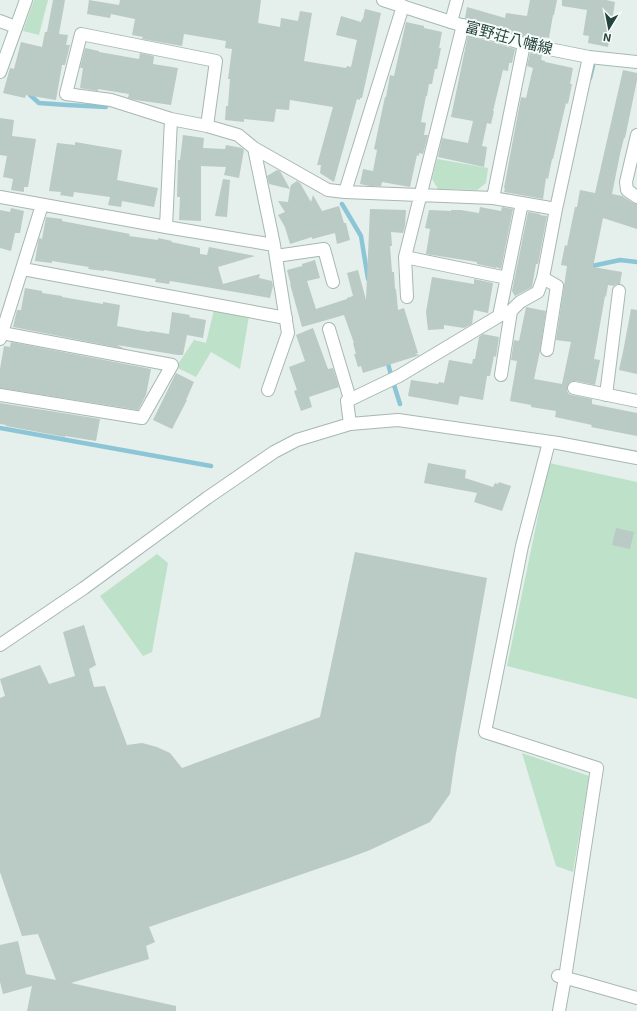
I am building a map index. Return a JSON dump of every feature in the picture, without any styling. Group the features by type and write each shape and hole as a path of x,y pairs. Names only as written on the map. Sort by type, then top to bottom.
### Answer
{"street":[{"path":"0,72 26,0"},
{"name":"富野荘八幡線","path":"383,0 524,44 589,57 637,62"},
{"path":"407,297 405,257 421,195 457,24 457,0"},
{"path":"345,192 403,6"},
{"path":"0,21 16,27"},
{"path":"207,126 216,61 82,34 66,94 111,100 171,119 207,126 238,135 254,148 328,190 493,198 556,209"},
{"path":"493,198 524,44"},
{"path":"350,424 346,401 399,376 511,310 520,302 538,292 543,278 556,209 589,57"},
{"path":"166,227 171,119"},
{"path":"637,135 626,182 627,190 637,197"},
{"path":"254,148 275,250 288,333 268,390"},
{"path":"0,197 166,227 275,250 324,249 333,282"},
{"path":"499,316 522,203"},
{"path":"0,395 142,418 172,365 1,336 42,205"},
{"path":"405,257 506,278"},
{"path":"22,269 286,318"},
{"path":"543,278 557,286 547,350"},
{"path":"606,394 619,291"},
{"path":"501,375 511,310"},
{"path":"329,329 350,399"},
{"path":"574,388 637,401"},
{"path":"0,645 84,588 207,498 274,452 297,440 350,424 398,420 550,442 637,458"},
{"path":"550,442 522,546 485,732 597,768 562,977 559,1011"},
{"path":"562,977 637,998"}],"green space":[{"path":"34,0 48,0 39,35 23,31"},
{"path":"437,159 488,168 486,183 477,190 438,189 432,179"},
{"path":"214,310 249,316 240,369 211,352 196,377 176,367 194,340 206,343"},
{"path":"549,463 637,482 637,699 507,666"},
{"path":"157,554 168,563 152,652 143,656 100,596"},
{"path":"522,753 589,776 573,872 556,866"}],"building":[{"path":"53,0 65,0 59,34 68,35 66,45 70,45 65,65 62,65 56,100 26,95 25,98 3,93 10,68 14,69 21,42 42,47 45,32 47,32"},
{"path":"89,0 119,5 120,0 261,0 258,23 280,27 281,18 298,21 300,11 312,13 304,61 346,68 347,66 351,67 357,40 336,35 341,16 361,22 365,9 381,13 362,98 360,98 360,100 357,99 334,182 320,173 321,165 317,165 333,107 290,100 289,110 276,109 274,122 244,119 244,122 225,120 226,106 228,106 230,79 228,79 232,49 225,48 226,41 184,34 182,46 142,39 143,37 132,35 135,19 111,14 110,18 87,14"},
{"path":"530,0 557,0 549,38 545,37 544,40 526,37 465,18 467,7 505,18 506,13 527,16"},
{"path":"562,0 606,0 615,2 608,47 588,43 589,36 583,35 587,10 562,6"},
{"path":"406,22 442,32 437,69 435,69 432,84 429,84 421,122 426,123 424,135 428,135 423,154 419,153 419,156 417,155 410,187 382,182 381,186 360,184 363,169 373,171 377,150 374,149 385,97 390,75 394,76"},
{"path":"468,35 515,49 512,63 509,63 508,71 503,70 491,124 487,123 482,146 487,147 484,167 438,157 442,138 468,143 473,121 451,117"},
{"path":"85,48 139,59 140,53 154,56 153,64 178,68 171,105 128,98 129,94 80,88 83,68 80,68"},
{"path":"530,53 542,55 541,60 545,62 573,68 570,84 572,84 568,104 566,103 548,179 546,178 543,199 504,192 521,97 526,98 533,68 527,66"},
{"path":"623,70 637,73 637,80 612,194 622,196 637,204 637,229 603,218 593,267 622,272 620,284 616,284 614,286 608,285 606,297 605,296 594,359 600,360 595,385 572,381 567,387 567,391 572,395 592,399 592,404 637,413 637,436 591,427 592,425 555,417 556,411 531,407 531,405 510,401 517,361 511,360 514,340 519,341 526,307 546,311 534,379 562,384 571,342 556,340 567,266 561,265 565,245 567,246 575,207 577,207 580,190 595,193"},
{"path":"0,118 14,120 12,136 36,139 28,187 24,187 24,192 11,190 13,179 3,177 7,156 0,155"},
{"path":"183,135 204,138 203,148 225,149 226,145 242,148 244,150 239,178 224,175 226,167 201,166 201,221 179,220 180,197 177,197 178,160 180,160"},
{"path":"75,142 122,150 117,180 158,188 154,207 122,201 121,207 108,205 110,197 74,192 73,197 60,195 61,192 49,191 57,143 75,145"},
{"path":"277,170 280,171 290,189 269,184 267,176"},
{"path":"223,179 230,180 227,217 215,216"},
{"path":"297,181 300,183 311,202 313,195 322,211 339,206 344,223 346,223 350,240 337,244 335,233 312,239 312,237 290,244 285,227 278,215 285,212 278,201 288,202 291,185"},
{"path":"480,207 501,211 502,207 513,209 501,269 477,264 477,262 426,254 430,229 425,228 429,210 461,210 479,213"},
{"path":"11,208 24,211 20,233 15,233 11,251 0,248 0,210 10,212"},
{"path":"370,209 406,210 403,233 391,232 392,246 390,246 392,272 394,272 398,310 404,308 418,353 415,354 420,355 363,373 361,366 358,367 354,354 356,354 354,343 344,315 302,327 287,270 302,266 302,264 315,260 320,278 307,281 316,309 353,296 347,273 358,270 366,300"},
{"path":"528,212 547,216 532,287 515,296 512,291"},
{"path":"46,217 62,219 62,221 130,234 129,236 158,240 158,238 172,241 171,242 200,248 200,254 207,255 209,247 255,256 218,267 223,284 260,274 259,278 272,281 273,286 270,298 170,281 169,284 155,282 156,279 104,270 88,269 89,267 52,261 52,263 35,261 39,238 42,239"},
{"path":"432,277 474,284 474,279 493,283 488,313 474,310 472,324 464,328 444,325 444,329 428,330 426,312"},
{"path":"25,288 62,297 103,304 103,302 120,305 117,326 149,332 169,334 172,312 190,315 189,317 206,320 203,338 187,335 183,355 178,355 117,345 125,349 13,327 17,310 21,310"},
{"path":"631,309 637,310 637,374 619,370"},
{"path":"313,328 328,369 333,368 339,387 309,397 312,407 301,411 294,391 297,390 289,367 305,361 296,335"},
{"path":"483,334 499,337 496,357 494,356 490,376 487,376 483,400 460,396 458,405 408,396 411,380 438,384 439,382 444,383 449,360 472,364 473,359 475,359 479,337"},
{"path":"11,342 151,369 146,395 138,410 0,388 0,369 4,346 10,347"},
{"path":"176,373 194,382 187,400 172,429 153,420"},
{"path":"0,403 100,419 96,441 65,437 0,424"},
{"path":"428,463 466,470 465,478 493,487 495,483 498,484 499,482 511,486 502,511 474,502 477,493 424,483"},
{"path":"616,528 634,532 630,549 612,545"},
{"path":"355,552 487,578 450,794 430,822 370,850 346,859 149,927 155,942 146,946 149,959 71,983 176,1006 176,1011 27,1011 32,986 3,994 0,982 0,945 18,941 26,974 56,980 38,934 22,936 0,872 0,698 5,696 0,679 40,665 49,684 75,676 63,632 84,625 96,665 89,669 94,687 105,686 127,745 142,743 157,747 170,753 182,768 320,717"}],"waterway":[{"path":"590,78 593,66"},
{"path":"30,95 39,103 106,107"},
{"path":"342,204 361,236 368,279"},
{"path":"588,268 620,260 637,262"},
{"path":"387,360 391,375"},
{"path":"394,385 400,404"},
{"path":"0,428 211,466"}]}
